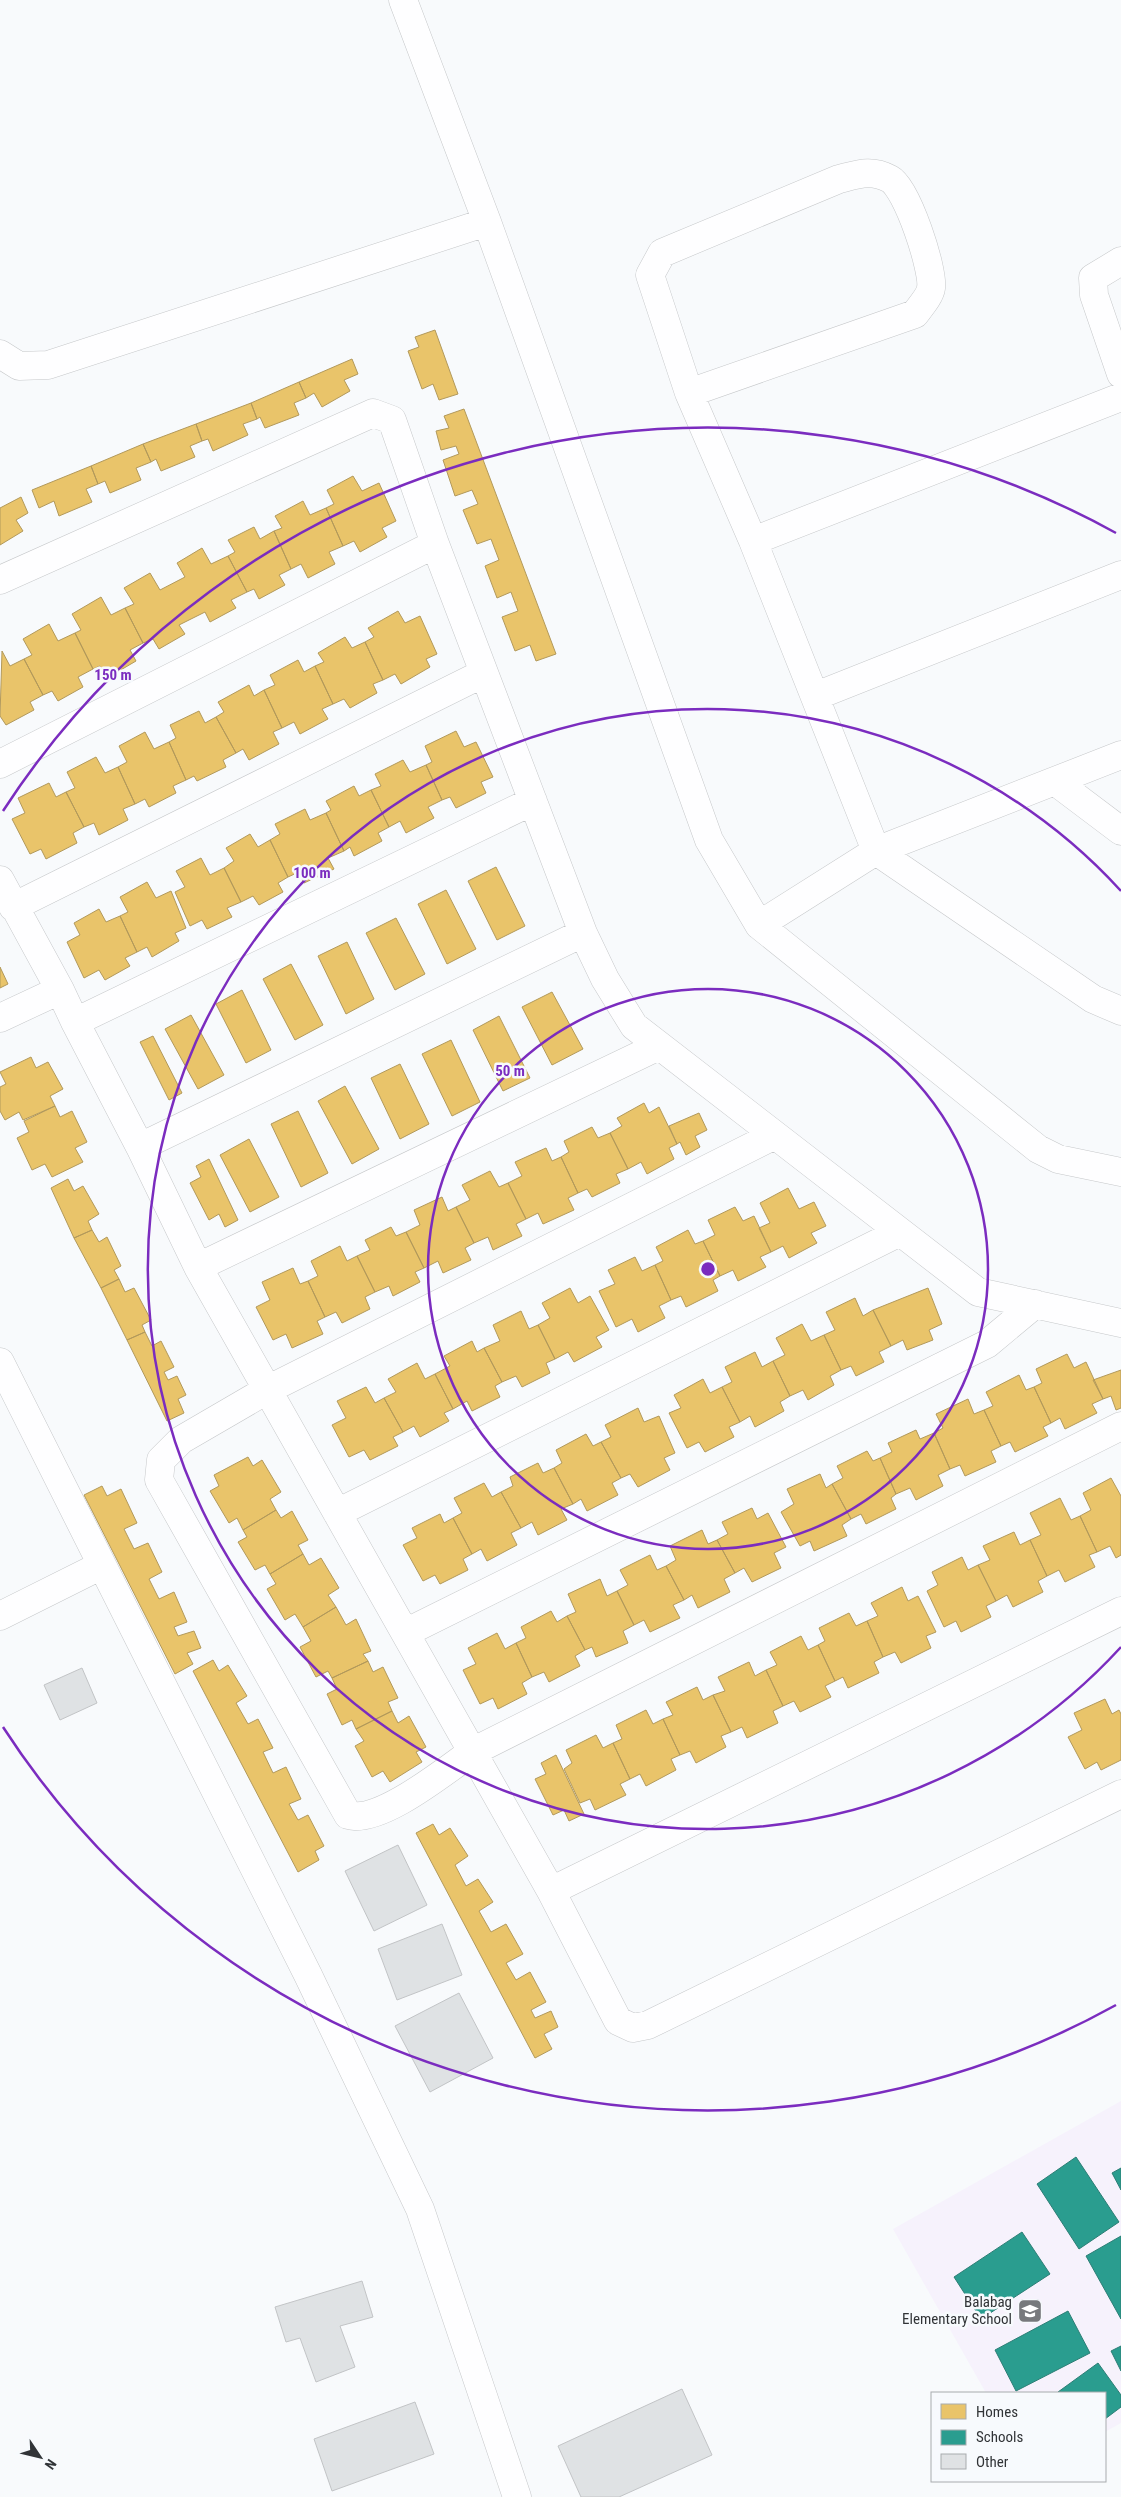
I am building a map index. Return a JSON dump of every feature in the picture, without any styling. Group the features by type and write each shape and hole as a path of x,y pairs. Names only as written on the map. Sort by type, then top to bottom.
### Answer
{"street":[{"path":"403,0 487,222 709,840 759,925 1038,1149 1058,1159 1121,1172"},
{"path":"689,393 915,314 931,289 928,257 908,206 892,180 868,171 839,179 662,253 650,275 689,393 753,541 876,851 1093,999 1121,1012"},
{"path":"0,354 19,366 48,365 487,222"},
{"path":"1121,261 1092,278 1094,296 1121,374"},
{"path":"753,541 1121,397"},
{"path":"0,580 373,413 392,420 435,544 583,933 605,979 634,1026 978,1292 1121,1323"},
{"path":"0,764 435,544"},
{"path":"816,696 1121,575"},
{"path":"13,907 484,673"},
{"path":"759,925 876,851 1121,755"},
{"path":"1056,782 1121,830"},
{"path":"75,1022 533,801"},
{"path":"0,880 13,907 60,990 140,1147 198,1267 551,1891 618,2021 633,2028 648,2025 1121,1794"},
{"path":"140,1147 583,933"},
{"path":"0,1018 60,990"},
{"path":"198,1267 659,1046"},
{"path":"775,1136 267,1390 181,1440 161,1460 159,1480 348,1815 357,1818 368,1816 415,1793 472,1752 1121,1426"},
{"path":"337,1513 900,1232"},
{"path":"405,1633 987,1344 1035,1304"},
{"path":"0,1362 308,1975 420,2209 517,2497"},
{"path":"0,1616 102,1565"},
{"path":"551,1891 1121,1611"}],"shaded area":[{"name":"Balabag Elementary School","path":"1121,2101 1121,2423 1106,2431 1106,2392 985,2392 893,2229"}],"building: Homes":[{"path":"435,330 458,394 439,400 433,384 422,389 408,351 419,347 415,337"},
{"path":"352,359 358,374 344,380 350,391 322,407 314,393 306,398 299,382"},
{"path":"299,382 306,398 294,403 299,415 265,428 260,417 257,419 251,403"},
{"path":"251,403 257,419 243,424 248,435 213,451 208,439 202,441 196,424"},
{"path":"464,409 556,654 536,661 530,645 515,651 502,617 518,611 511,592 497,598 485,566 499,560 491,539 477,544 463,510 478,504 472,490 455,496 443,460 459,454 456,446 441,450 436,431 449,428 444,416"},
{"path":"196,424 202,441 190,446 195,457 161,471 156,459 151,462 143,444"},
{"path":"143,444 151,462 136,468 141,480 110,493 105,481 98,484 91,466"},
{"path":"91,466 98,484 86,489 92,502 59,516 54,501 39,508 32,490"},
{"path":"353,476 362,491 379,483 396,521 382,528 387,537 360,552 354,541 343,546 326,508 334,504 327,490"},
{"path":"21,497 28,513 16,520 23,531 0,545 0,508"},
{"path":"303,501 310,515 326,508 343,546 329,552 335,564 308,578 301,564 291,569 274,531 282,528 275,516"},
{"path":"254,527 260,539 274,531 291,569 279,575 285,585 259,599 254,589 247,592 228,556 235,552 228,540"},
{"path":"202,548 211,564 228,556 247,592 231,600 236,608 210,622 205,612 179,625 185,634 159,649 153,639 143,643 125,608 134,604 124,588 150,573 160,590 185,577 177,563"},
{"path":"101,597 111,615 125,608 143,643 130,650 136,661 107,678 100,666 93,669 75,633 81,630 72,614"},
{"path":"398,611 405,623 420,616 437,654 426,659 430,667 401,684 395,674 383,680 365,642 374,637 368,628"},
{"path":"49,624 58,641 75,633 93,669 78,677 83,687 58,701 52,691 43,695 24,659 32,655 23,639"},
{"path":"345,637 352,648 365,642 383,680 373,684 377,693 350,708 344,699 333,704 315,666 324,662 318,653"},
{"path":"2,651 10,666 24,659 43,695 30,702 34,710 6,725 0,716"},
{"path":"298,660 304,672 315,666 333,704 322,709 328,719 300,734 294,722 282,728 264,690 275,685 270,675"},
{"path":"249,685 254,696 264,690 282,728 273,732 279,744 249,760 243,749 236,753 216,717 224,712 218,702"},
{"path":"199,711 205,723 216,717 236,753 223,760 226,767 197,781 194,776 186,780 169,742 176,738 170,725"},
{"path":"456,731 464,747 476,742 493,777 481,782 486,793 456,808 450,797 442,800 426,765 432,762 425,746"},
{"path":"145,732 154,749 169,742 186,780 173,786 176,793 149,807 145,799 135,804 118,767 127,762 119,746"},
{"path":"96,757 105,773 118,767 135,804 123,809 128,820 99,835 94,823 84,827 66,792 75,788 67,772"},
{"path":"403,760 410,772 426,765 442,800 428,807 434,818 406,833 400,821 389,827 371,790 381,786 375,774"},
{"path":"49,783 56,797 66,792 84,827 73,833 77,843 46,859 41,849 30,854 12,819 25,813 18,798"},
{"path":"354,786 359,796 371,790 389,827 378,833 382,841 354,856 350,847 344,851 326,813 331,810 326,801"},
{"path":"305,809 310,820 326,813 344,851 328,858 334,869 304,883 299,872 288,877 270,840 280,834 275,824"},
{"path":"250,834 258,847 270,840 288,877 278,883 283,892 259,905 253,896 241,902 224,868 234,861 226,848"},
{"path":"201,858 210,875 224,868 241,902 227,908 232,917 207,929 202,920 190,926 175,892 185,887 176,871"},
{"path":"496,867 525,926 497,940 468,881"},
{"path":"147,882 156,898 171,891 186,928 175,933 179,941 152,957 147,947 137,952 120,916 128,912 120,897"},
{"path":"446,890 476,949 447,964 418,904"},
{"path":"99,909 106,922 120,916 137,952 125,958 130,966 105,980 99,970 84,978 67,942 80,935 74,923"},
{"path":"396,918 425,974 395,990 366,933"},
{"path":"347,942 374,999 346,1014 318,956"},
{"path":"291,964 323,1025 295,1040 263,979"},
{"path":"0,967 8,984 0,988"},
{"path":"242,990 271,1050 246,1063 216,1004"},
{"path":"552,992 583,1049 552,1065 522,1007"},
{"path":"191,1015 224,1075 198,1089 165,1029"},
{"path":"499,1016 530,1078 503,1091 473,1030"},
{"path":"153,1036 182,1093 169,1100 140,1042"},
{"path":"451,1040 480,1102 452,1116 422,1054"},
{"path":"31,1057 36,1068 48,1062 63,1089 50,1096 55,1106 23,1120 19,1112 5,1120 0,1111 0,1087 6,1084 0,1072"},
{"path":"400,1064 429,1124 400,1139 371,1078"},
{"path":"345,1086 379,1149 352,1164 318,1101"},
{"path":"644,1103 649,1113 659,1107 677,1144 669,1148 674,1159 647,1174 641,1162 628,1169 610,1133 622,1126 617,1118"},
{"path":"55,1106 60,1117 72,1111 87,1142 75,1148 83,1162 52,1177 45,1164 32,1170 17,1138 29,1132 24,1121"},
{"path":"298,1111 328,1173 301,1187 271,1124"},
{"path":"699,1113 707,1130 695,1136 700,1147 686,1155 680,1142 677,1144 669,1126"},
{"path":"592,1127 598,1138 610,1133 628,1169 616,1174 620,1183 592,1197 587,1189 578,1193 561,1157 569,1152 564,1141"},
{"path":"249,1139 279,1197 250,1212 220,1155"},
{"path":"546,1148 552,1161 561,1157 578,1193 568,1198 574,1210 543,1224 538,1213 526,1219 508,1183 522,1176 515,1162"},
{"path":"209,1159 238,1220 225,1227 219,1214 209,1220 190,1183 201,1177 196,1166"},
{"path":"490,1171 499,1187 508,1183 526,1219 516,1224 522,1236 493,1250 488,1237 474,1243 456,1207 470,1200 462,1185"},
{"path":"68,1179 74,1191 83,1186 99,1214 88,1221 92,1230 74,1238 51,1188"},
{"path":"788,1188 799,1209 814,1202 826,1226 811,1233 817,1243 789,1258 783,1246 771,1252 759,1228 770,1223 760,1203"},
{"path":"442,1197 448,1211 456,1207 474,1243 465,1248 471,1260 443,1273 438,1261 424,1268 406,1232 420,1225 414,1210"},
{"path":"735,1207 743,1221 754,1216 771,1252 760,1257 766,1267 738,1281 733,1270 720,1276 703,1241 715,1235 708,1220"},
{"path":"391,1227 396,1236 406,1232 424,1268 415,1272 420,1282 393,1296 389,1286 375,1292 357,1256 370,1250 365,1240"},
{"path":"92,1230 99,1242 107,1237 121,1266 114,1270 119,1279 101,1288 74,1238"},
{"path":"688,1230 695,1244 703,1241 720,1276 713,1280 718,1291 686,1307 681,1296 671,1300 655,1265 663,1261 656,1247"},
{"path":"340,1246 347,1261 357,1256 375,1292 365,1297 370,1309 342,1323 336,1312 325,1317 308,1281 318,1276 311,1261"},
{"path":"635,1257 642,1271 655,1265 671,1300 659,1306 665,1318 638,1332 632,1319 616,1327 599,1291 615,1284 608,1270"},
{"path":"293,1268 300,1284 308,1281 325,1317 317,1321 323,1334 292,1348 286,1334 273,1340 256,1307 270,1300 262,1282"},
{"path":"119,1279 125,1292 134,1288 151,1320 142,1325 145,1332 127,1340 101,1288"},
{"path":"570,1288 578,1303 590,1296 609,1330 596,1337 602,1347 574,1362 568,1352 555,1359 538,1325 550,1318 542,1303"},
{"path":"928,1288 942,1324 929,1330 933,1340 907,1350 903,1340 891,1346 873,1310"},
{"path":"855,1298 863,1316 873,1310 891,1346 879,1352 884,1362 856,1376 851,1366 841,1370 824,1335 835,1330 826,1312"},
{"path":"521,1311 529,1329 538,1325 555,1359 546,1363 550,1373 522,1387 516,1376 502,1382 484,1348 500,1341 493,1325"},
{"path":"802,1324 811,1341 824,1335 841,1370 830,1376 834,1385 808,1400 803,1390 790,1396 773,1361 785,1355 776,1338"},
{"path":"145,1332 152,1346 161,1341 174,1367 164,1372 168,1380 177,1376 186,1395 178,1399 184,1413 167,1421 127,1340"},
{"path":"472,1341 477,1352 484,1348 502,1382 495,1386 500,1397 472,1411 467,1401 453,1409 435,1374 450,1366 444,1356"},
{"path":"755,1352 762,1367 773,1361 790,1396 780,1402 784,1411 755,1427 750,1416 740,1422 722,1387 732,1382 725,1367"},
{"path":"1067,1354 1074,1368 1086,1362 1103,1399 1092,1404 1097,1413 1065,1429 1060,1418 1051,1423 1034,1387 1042,1383 1036,1369"},
{"path":"417,1363 425,1379 435,1374 453,1409 444,1413 449,1421 420,1437 414,1426 403,1432 384,1398 396,1392 388,1379"},
{"path":"1121,1370 1121,1408 1116,1410 1111,1396 1103,1399 1093,1380"},
{"path":"1019,1375 1026,1390 1034,1387 1051,1423 1043,1427 1048,1436 1015,1452 1010,1442 1001,1446 984,1410 993,1406 986,1392"},
{"path":"703,1379 710,1393 722,1387 740,1422 729,1427 734,1437 705,1452 699,1442 687,1448 669,1413 681,1408 674,1395"},
{"path":"366,1387 375,1403 384,1398 403,1432 393,1437 398,1446 370,1460 364,1450 349,1457 332,1425 346,1418 337,1401"},
{"path":"968,1399 974,1414 984,1410 1001,1446 991,1451 996,1462 965,1476 960,1465 950,1469 934,1433 943,1428 936,1414"},
{"path":"638,1408 644,1422 659,1416 675,1453 664,1458 670,1470 638,1487 630,1474 621,1478 601,1442 611,1437 605,1425"},
{"path":"916,1430 920,1439 934,1433 950,1469 938,1475 943,1486 916,1500 910,1488 896,1494 880,1458 892,1452 888,1443"},
{"path":"586,1434 593,1446 601,1442 621,1478 612,1483 618,1495 587,1511 581,1499 573,1504 554,1468 562,1463 556,1450"},
{"path":"867,1451 873,1461 880,1458 896,1494 891,1498 896,1509 866,1524 861,1514 851,1519 832,1484 843,1478 837,1466"},
{"path":"248,1457 253,1466 262,1460 281,1492 270,1499 276,1510 243,1530 237,1518 229,1523 210,1491 219,1486 214,1475"},
{"path":"538,1463 543,1473 554,1468 573,1504 561,1509 567,1520 538,1535 532,1522 521,1528 501,1492 513,1486 510,1477"},
{"path":"820,1474 826,1488 832,1484 851,1519 842,1525 847,1536 814,1551 810,1541 800,1546 781,1512 794,1504 787,1489"},
{"path":"1111,1478 1121,1496 1121,1555 1116,1558 1110,1546 1097,1552 1080,1516 1091,1510 1083,1493"},
{"path":"484,1483 492,1497 501,1492 521,1528 511,1533 517,1545 487,1561 481,1549 472,1554 453,1518 462,1513 454,1498"},
{"path":"102,1486 107,1496 121,1489 137,1523 124,1529 134,1549 148,1543 162,1572 149,1579 159,1599 174,1592 187,1622 174,1627 178,1636 194,1631 201,1648 187,1653 193,1664 175,1674 84,1495"},
{"path":"1060,1498 1071,1520 1080,1516 1097,1552 1089,1555 1095,1567 1065,1582 1059,1570 1047,1576 1030,1540 1041,1535 1030,1513"},
{"path":"752,1508 757,1519 768,1513 786,1547 774,1553 781,1568 752,1582 744,1568 735,1573 717,1540 728,1534 722,1522"},
{"path":"276,1510 281,1518 292,1511 308,1540 298,1545 303,1554 270,1574 265,1565 255,1570 238,1542 247,1537 243,1530"},
{"path":"440,1514 444,1523 453,1518 472,1554 463,1559 468,1570 440,1584 435,1575 423,1581 403,1545 417,1538 412,1528"},
{"path":"702,1530 708,1544 717,1540 735,1573 724,1579 730,1592 698,1608 692,1595 684,1600 666,1566 676,1560 670,1546"},
{"path":"1014,1532 1020,1545 1030,1540 1047,1576 1038,1581 1043,1592 1013,1607 1007,1595 996,1601 978,1565 990,1560 983,1546"},
{"path":"303,1554 309,1565 321,1558 339,1588 328,1595 336,1607 303,1627 295,1614 285,1620 267,1589 276,1584 270,1574"},
{"path":"650,1555 657,1570 666,1566 684,1600 673,1605 680,1618 650,1632 644,1620 634,1625 617,1591 628,1585 620,1570"},
{"path":"962,1557 968,1570 978,1565 996,1601 986,1606 991,1617 961,1632 956,1621 944,1627 927,1591 938,1585 932,1572"},
{"path":"600,1579 607,1596 617,1591 634,1625 623,1631 628,1643 596,1657 592,1647 585,1650 567,1616 576,1612 568,1594"},
{"path":"902,1587 908,1601 918,1596 936,1632 926,1636 931,1648 901,1663 895,1652 883,1657 867,1621 878,1616 871,1603"},
{"path":"336,1607 346,1625 356,1619 371,1651 363,1654 368,1661 332,1678 328,1671 316,1677 300,1647 311,1641 303,1627"},
{"path":"551,1611 557,1622 567,1616 585,1650 575,1656 580,1666 549,1682 544,1672 532,1677 516,1643 526,1638 521,1627"},
{"path":"849,1613 856,1626 867,1621 883,1657 874,1662 879,1673 848,1688 843,1677 835,1681 818,1645 825,1641 819,1628"},
{"path":"497,1633 505,1649 516,1643 532,1677 522,1683 527,1694 498,1709 493,1698 480,1704 463,1670 476,1664 468,1648"},
{"path":"801,1636 808,1650 818,1645 835,1681 825,1686 831,1697 800,1712 794,1701 783,1706 766,1670 777,1665 770,1652"},
{"path":"213,1660 219,1671 228,1665 247,1696 236,1703 248,1724 258,1719 273,1748 263,1752 273,1773 286,1767 301,1799 289,1804 298,1820 308,1815 324,1846 315,1851 319,1860 298,1872 193,1671"},
{"path":"368,1661 373,1672 383,1667 398,1698 388,1702 392,1711 356,1729 352,1720 342,1725 327,1694 337,1689 332,1678"},
{"path":"749,1662 755,1676 766,1670 783,1706 773,1711 778,1723 747,1738 742,1727 731,1732 713,1695 725,1691 718,1677"},
{"path":"697,1687 703,1700 713,1695 731,1732 721,1736 726,1747 696,1763 690,1751 680,1755 663,1719 673,1715 666,1702"},
{"path":"1105,1699 1112,1714 1119,1710 1121,1714 1121,1760 1101,1770 1097,1762 1085,1769 1068,1737 1082,1730 1074,1713"},
{"path":"646,1710 653,1724 663,1719 680,1755 671,1759 676,1770 646,1786 640,1774 630,1779 613,1743 622,1739 616,1725"},
{"path":"392,1711 398,1723 409,1716 426,1747 416,1752 422,1762 390,1782 383,1771 372,1777 355,1746 364,1741 356,1729"},
{"path":"596,1735 603,1748 613,1743 630,1779 620,1784 626,1795 595,1810 590,1799 580,1803 564,1769 572,1763 566,1750"},
{"path":"556,1755 584,1814 569,1821 564,1810 553,1815 535,1779 546,1774 541,1763"},
{"path":"433,1824 439,1835 450,1828 468,1856 455,1865 466,1886 478,1879 493,1902 479,1911 491,1932 506,1924 523,1954 506,1963 516,1980 530,1972 546,2002 531,2010 535,2018 551,2011 558,2027 544,2034 552,2049 535,2058 416,1833"}],"building: Schools":[{"path":"1076,2157 1119,2222 1079,2249 1037,2184"},
{"path":"1121,2168 1121,2190 1112,2173"},
{"path":"1022,2232 1050,2274 981,2319 954,2277"},
{"path":"1121,2236 1121,2319 1086,2256"},
{"path":"1068,2311 1090,2353 1016,2391 995,2350"},
{"path":"1121,2346 1121,2371 1111,2351"},
{"path":"1098,2363 1121,2395 1121,2407 1106,2418 1106,2392 1058,2392"}],"building: Other":[{"path":"82,1668 97,1703 60,1720 44,1685"},
{"path":"398,1845 427,1905 374,1931 345,1871"},
{"path":"442,1924 462,1975 397,2000 378,1949"},
{"path":"459,1993 493,2058 430,2092 395,2026"},
{"path":"362,2281 373,2317 340,2326 355,2367 316,2382 300,2338 286,2342 275,2307"},
{"path":"682,2389 712,2455 619,2497 581,2497 558,2446"},
{"path":"415,2402 434,2454 332,2491 314,2439"}],"place":[{"name":"Balabag Elementary School","path":"1030,2311"}]}
